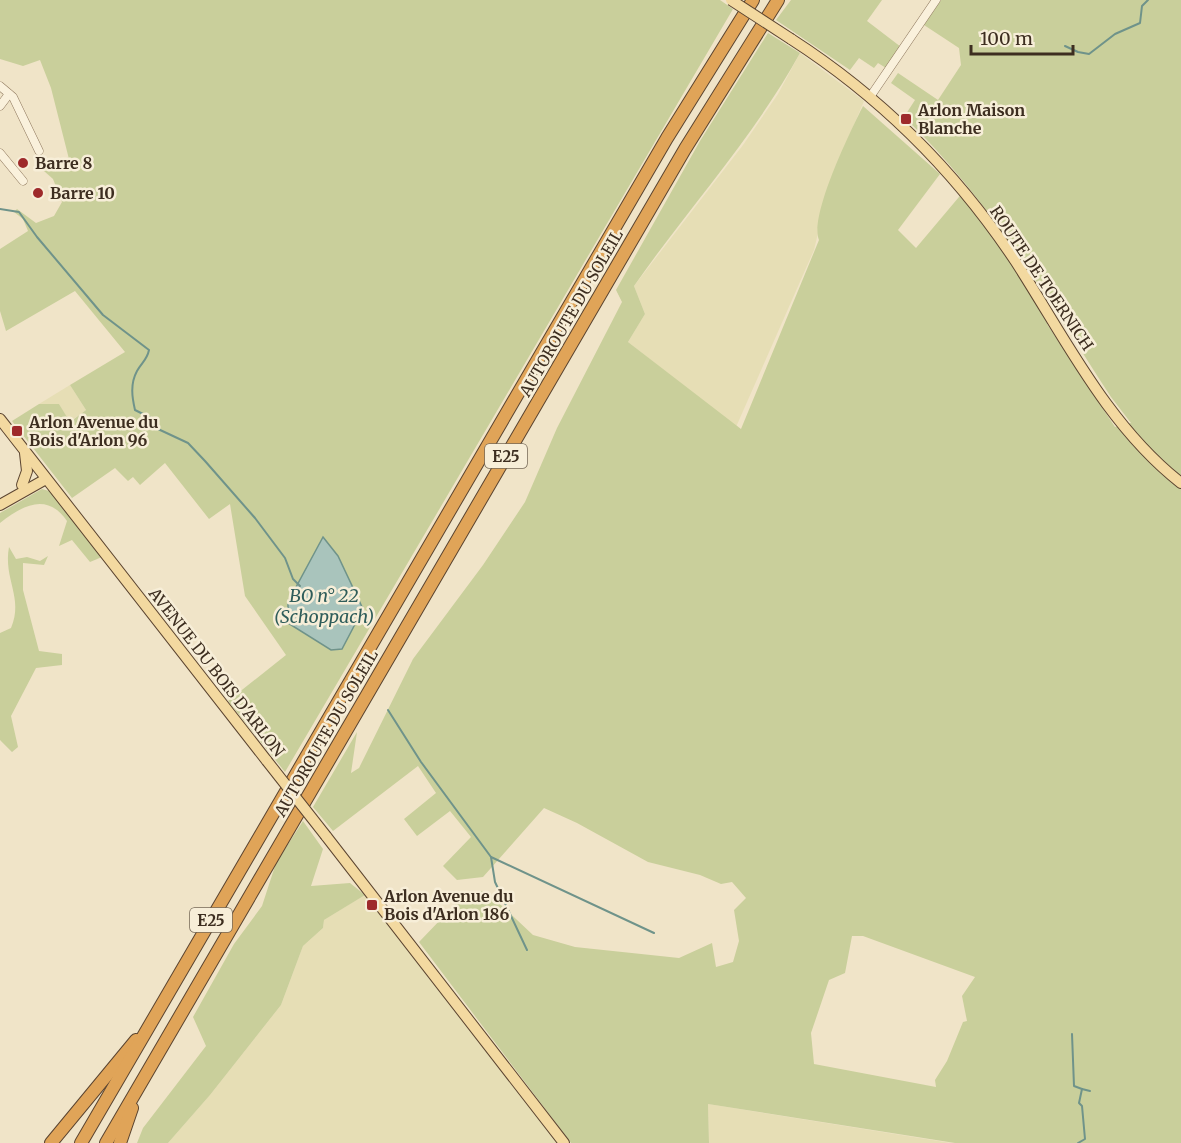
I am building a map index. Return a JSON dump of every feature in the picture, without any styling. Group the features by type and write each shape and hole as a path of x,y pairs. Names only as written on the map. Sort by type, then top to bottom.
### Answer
{"highway":[{"name":"AUTOROUTE DU SOLEIL","path":"81,1143 667,138 753,0"},
{"name":"AUTOROUTE DU SOLEIL","path":"106,1143 679,159 778,0"},
{"path":"51,1143 126,1050 149,1026"},
{"path":"120,1143 137,1090"}],"main road":[{"name":"ROUTE DE TOERNICH","path":"731,0 829,62 919,142 964,191 1014,260 1122,423 1156,461 1181,483"},
{"name":"AVENUE DU BOIS D'ARLON","path":"0,419 564,1143"},
{"path":"22,485 27,471 24,450"},
{"path":"5,501 22,485 44,476"},
{"path":"5,501 44,476"}],"street":[{"path":"870,97 936,0"},
{"path":"0,86 9,94 39,152"},
{"path":"0,106 9,94"},
{"path":"0,153 23,181"}],"shaded area":[{"path":"800,53 864,101 831,179 814,250 736,427 628,342 645,314 634,286 743,145 778,94"},
{"path":"70,385 86,410 69,422 59,404 39,404"},
{"path":"366,894 558,1143 168,1143 210,1095 281,1005 303,946 323,928 324,920"},
{"path":"708,1104 951,1143 709,1143"}],"green space":[{"path":"0,0 720,0 733,9 285,772 228,701 286,655 245,596 230,504 209,519 165,463 140,485 133,477 128,481 115,468 72,498 12,421 39,404 59,404 70,422 86,410 70,385 125,352 75,291 6,331 0,311 0,249 28,231 23,219 14,212 17,209 36,223 54,216 62,202 53,179 44,171 71,167 51,88 40,60 23,66 0,59"},
{"path":"791,0 882,0 867,21 901,47 886,68 878,63 874,68 859,58 850,70 776,20"},
{"path":"941,0 1181,0 1181,1143 955,1143 708,1104 709,1143 571,1143 419,942 468,891 486,891 533,935 575,947 679,958 712,943 716,967 733,962 739,941 734,910 746,898 732,882 721,884 700,875 648,862 577,823 544,808 483,877 457,880 443,866 471,837 450,811 417,836 404,819 436,793 418,766 333,831 313,807 357,732 351,773 359,768 413,659 483,565 525,502 557,428 622,302 616,290 700,141 768,33 800,53 742,143 634,286 645,314 628,342 741,429 819,240 820,212 825,193 863,106 940,174 898,230 916,248 964,191 1052,320 1047,324 1115,427 1131,423 1111,397 1016,251 963,181 904,117 915,100 891,83 898,73 938,100 961,65 959,48 924,25","holes":["852,936 863,936 975,977 962,996 967,1021 963,1022 947,1061 935,1080 936,1087 814,1064 811,1033 829,980 845,973"]},
{"path":"42,489 56,497 102,557 90,562 72,540 59,546 67,521 59,512 43,504 26,507 0,523 0,513"},
{"path":"9,547 16,559 27,557 40,561 48,556 44,565 23,563 23,590 39,651 62,654 62,665 36,668 11,716 18,747 12,752 0,740 0,633 11,628 15,607 9,569"},
{"path":"303,821 323,849 311,886 350,883 365,895 324,920 323,928 303,946 281,1005 210,1095 168,1143 137,1143 143,1128 206,1046 193,1017 234,944 262,906 276,863"}],"water":[{"name":"BO n° 22 (Schoppach)","path":"323,537 338,556 363,609 342,649 331,650 288,623 288,602"}],"waterway":[{"path":"1065,46 1089,54 1115,34 1140,23 1142,6 1148,0"},
{"path":"0,209 19,212 37,237 103,315 149,350 133,381 132,395 135,410 153,419 158,429 188,443 205,461 255,518 285,558 293,579 300,586"},
{"path":"388,710 421,762 491,857 495,882 527,950"},
{"path":"491,857 654,933"},
{"path":"1072,1034 1074,1086 1082,1089 1079,1103 1082,1106 1085,1139 1078,1143"},
{"path":"1082,1089 1090,1091"}],"place":[{"name":"Arlon Maison Blanche","path":"906,119"},
{"name":"Barre 8","path":"23,163"},
{"name":"Barre 10","path":"38,193"},
{"name":"Arlon Avenue du Bois d'Arlon 96","path":"17,431"},
{"name":"Arlon Avenue du Bois d'Arlon 186","path":"372,905"}]}
